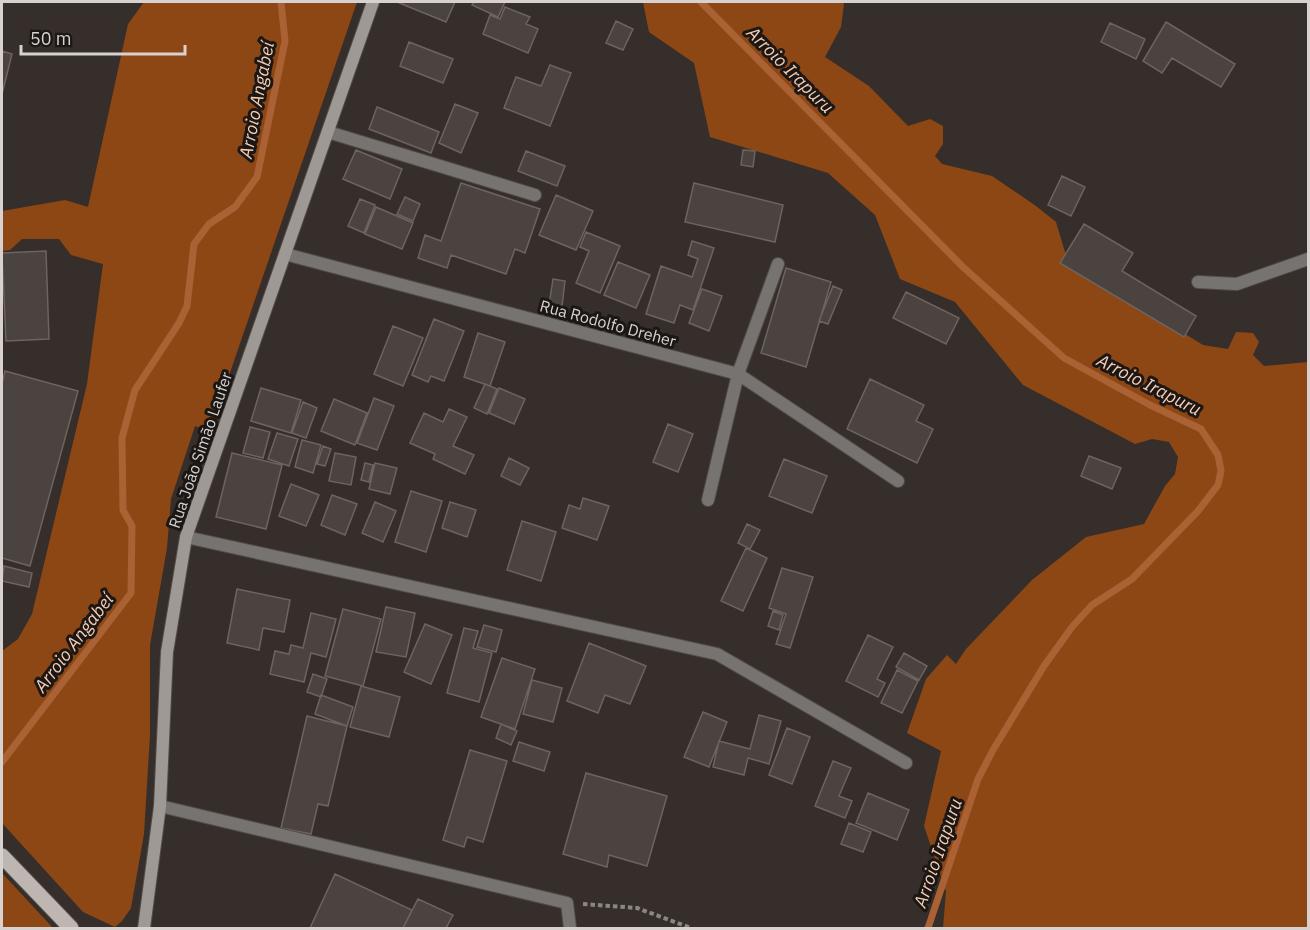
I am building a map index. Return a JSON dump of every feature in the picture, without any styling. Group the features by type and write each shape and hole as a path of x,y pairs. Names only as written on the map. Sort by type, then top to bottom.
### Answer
{"main road":[{"name":"Rua João Simão Laufer","path":"144,928 160,806 167,652 186,537 373,2"},
{"path":"2,856 71,928"}],"street":[{"path":"328,132 535,195"},
{"name":"Rua Rodolfo Dreher","path":"285,254 738,374 898,481"},
{"path":"1198,282 1238,284 1308,259"},
{"path":"708,500 738,374 778,264"},
{"path":"186,537 717,654 906,763"},
{"path":"160,806 567,903 570,928"}],"path":[{"path":"567,903 637,908 691,928"}],"shaded area":[{"path":"144,2 357,2 210,431 195,426 171,499 167,548 150,645 150,735 144,834 131,908 115,927 83,912 2,823 2,651 18,639 32,614 87,384 103,264 71,255 59,239 22,239 10,250 2,251 2,211 65,200 88,207 128,24"},
{"path":"643,2 842,2 844,4 841,27 825,57 869,86 908,126 930,119 943,126 943,144 935,156 942,164 992,176 1036,206 1056,222 1068,262 1203,345 1228,349 1236,332 1253,333 1259,342 1253,355 1264,366 1308,362 1308,928 943,928 946,891 924,826 941,751 907,733 926,679 947,655 956,664 966,649 1032,580 1086,537 1144,524 1165,486 1175,474 1178,457 1169,442 1152,439 1135,444 1023,385 955,302 900,279 875,215 828,173 710,137 694,63 649,32"},
{"path":"2,873 53,928 2,928"}],"building":[{"path":"397,2 455,2 446,22"},
{"path":"474,2 505,2 498,17 472,5"},
{"path":"505,7 530,17 526,24 538,29 528,53 483,34 490,15 500,19"},
{"path":"616,21 633,29 623,50 606,43"},
{"path":"1166,22 1235,64 1221,87 1172,58 1162,73 1143,61"},
{"path":"1110,23 1145,39 1136,59 1101,42"},
{"path":"409,42 453,59 443,83 400,66"},
{"path":"2,51 12,54 2,94"},
{"path":"550,65 571,73 550,126 504,108 516,77 541,86"},
{"path":"455,104 478,113 461,153 439,143"},
{"path":"377,107 439,132 431,153 369,129"},
{"path":"356,150 402,169 390,199 343,179"},
{"path":"743,150 755,151 753,167 741,165"},
{"path":"526,151 565,166 557,186 518,171"},
{"path":"1062,176 1085,187 1071,216 1048,205"},
{"path":"461,183 540,209 525,253 515,249 506,274 451,255 447,268 418,258 425,235 441,241"},
{"path":"694,183 783,205 775,242 685,222"},
{"path":"556,195 593,211 576,250 539,235"},
{"path":"405,197 420,204 413,221 397,214"},
{"path":"360,199 375,205 364,233 348,226"},
{"path":"376,207 413,223 402,249 365,234"},
{"path":"1084,224 1133,253 1122,271 1196,316 1184,337 1060,263"},
{"path":"586,232 620,246 600,293 576,283 589,251 580,247"},
{"path":"692,241 714,248 693,310 680,305 674,323 646,314 661,266 692,277 698,259 688,255"},
{"path":"46,251 49,339 6,341 2,253"},
{"path":"618,262 650,275 636,308 604,295"},
{"path":"786,268 831,282 806,367 761,353"},
{"path":"553,279 565,281 562,306 549,305"},
{"path":"833,286 842,290 828,324 819,321"},
{"path":"702,289 722,296 709,331 689,323"},
{"path":"906,292 959,318 946,344 893,318"},
{"path":"434,319 464,331 444,381 431,376 428,382 412,375"},
{"path":"393,326 423,338 403,386 374,374"},
{"path":"478,333 505,342 490,386 464,377"},
{"path":"5,371 78,391 30,566 2,558 2,384"},
{"path":"870,379 924,405 916,421 933,429 917,463 847,429"},
{"path":"485,384 497,389 487,414 474,408"},
{"path":"261,388 301,400 291,433 251,421"},
{"path":"499,388 525,399 514,424 489,413"},
{"path":"374,398 394,406 377,450 357,443"},
{"path":"334,399 367,413 355,445 321,431"},
{"path":"303,402 317,408 306,438 292,433"},
{"path":"449,409 467,417 453,446 474,455 465,474 433,459 435,454 410,443 424,413 443,422"},
{"path":"668,424 693,434 678,472 653,462"},
{"path":"250,427 270,432 263,458 243,453"},
{"path":"277,433 298,439 289,466 268,459"},
{"path":"302,440 321,445 313,473 295,467"},
{"path":"323,446 331,449 325,466 317,464"},
{"path":"232,453 282,465 266,529 216,517"},
{"path":"335,453 356,457 351,485 329,481"},
{"path":"1089,456 1121,468 1112,489 1081,476"},
{"path":"509,458 529,468 520,485 501,476"},
{"path":"784,459 827,476 812,513 769,496"},
{"path":"365,463 373,465 369,482 361,480"},
{"path":"375,463 397,468 390,494 369,489"},
{"path":"291,484 319,495 306,526 279,516"},
{"path":"411,491 442,501 426,552 395,542"},
{"path":"332,495 357,504 345,535 321,525"},
{"path":"583,498 609,506 597,540 562,528 569,505 580,509"},
{"path":"375,502 396,511 383,542 362,533"},
{"path":"450,502 476,510 467,537 442,528"},
{"path":"522,521 556,532 541,581 507,570"},
{"path":"747,524 760,530 750,549 738,543"},
{"path":"746,548 767,558 743,611 721,601"},
{"path":"4,566 32,573 29,587 2,581"},
{"path":"782,568 813,577 790,648 776,644 786,614 769,608"},
{"path":"237,589 290,600 284,632 263,628 259,650 227,643"},
{"path":"386,607 415,613 406,657 376,652"},
{"path":"343,609 381,619 363,686 325,676"},
{"path":"773,611 783,615 779,630 768,626"},
{"path":"311,613 336,619 326,657 311,653 304,682 270,674 275,651 289,654 291,645 303,648"},
{"path":"425,624 452,635 431,684 404,672"},
{"path":"484,625 502,630 496,652 477,647"},
{"path":"464,628 478,631 473,648 492,653 479,702 447,693"},
{"path":"868,635 893,647 877,679 885,683 878,697 846,681"},
{"path":"589,643 646,666 630,704 605,695 598,713 567,701"},
{"path":"904,653 927,666 919,680 896,667"},
{"path":"502,658 535,669 515,729 481,717"},
{"path":"897,670 918,681 902,713 881,703"},
{"path":"313,674 327,679 321,697 307,692"},
{"path":"532,680 562,688 553,722 523,714"},
{"path":"361,686 400,697 389,737 350,727"},
{"path":"321,695 353,707 347,726 315,714"},
{"path":"703,712 727,722 709,767 684,757"},
{"path":"759,715 781,721 769,764 748,758 744,775 713,767 719,741 750,749"},
{"path":"307,716 347,726 328,806 318,804 311,834 281,828"},
{"path":"501,724 517,731 511,745 496,738"},
{"path":"787,728 810,737 792,784 769,775"},
{"path":"519,742 550,752 544,771 513,761"},
{"path":"470,750 507,761 483,842 467,837 464,847 443,840"},
{"path":"833,761 851,768 839,796 852,801 845,818 815,806"},
{"path":"586,773 667,796 647,866 609,855 607,867 563,854"},
{"path":"868,793 909,810 897,840 856,823"},
{"path":"849,823 871,832 863,852 841,844"},
{"path":"335,874 412,910 403,928 310,928"},
{"path":"418,899 453,915 446,928 403,928"}],"waterway":[{"name":"Arroio Angabeí","path":"2,762 131,593 132,526 123,510 122,438 135,390 179,323 187,306 194,244 209,224 235,207 257,177 285,41 281,2"},
{"name":"Arroio Irapuru","path":"701,2 963,267 1064,358 1150,405 1201,429 1218,455 1221,471 1218,485 1198,511 1132,579 1092,605 1072,627 1044,666 978,779 928,928"}]}
